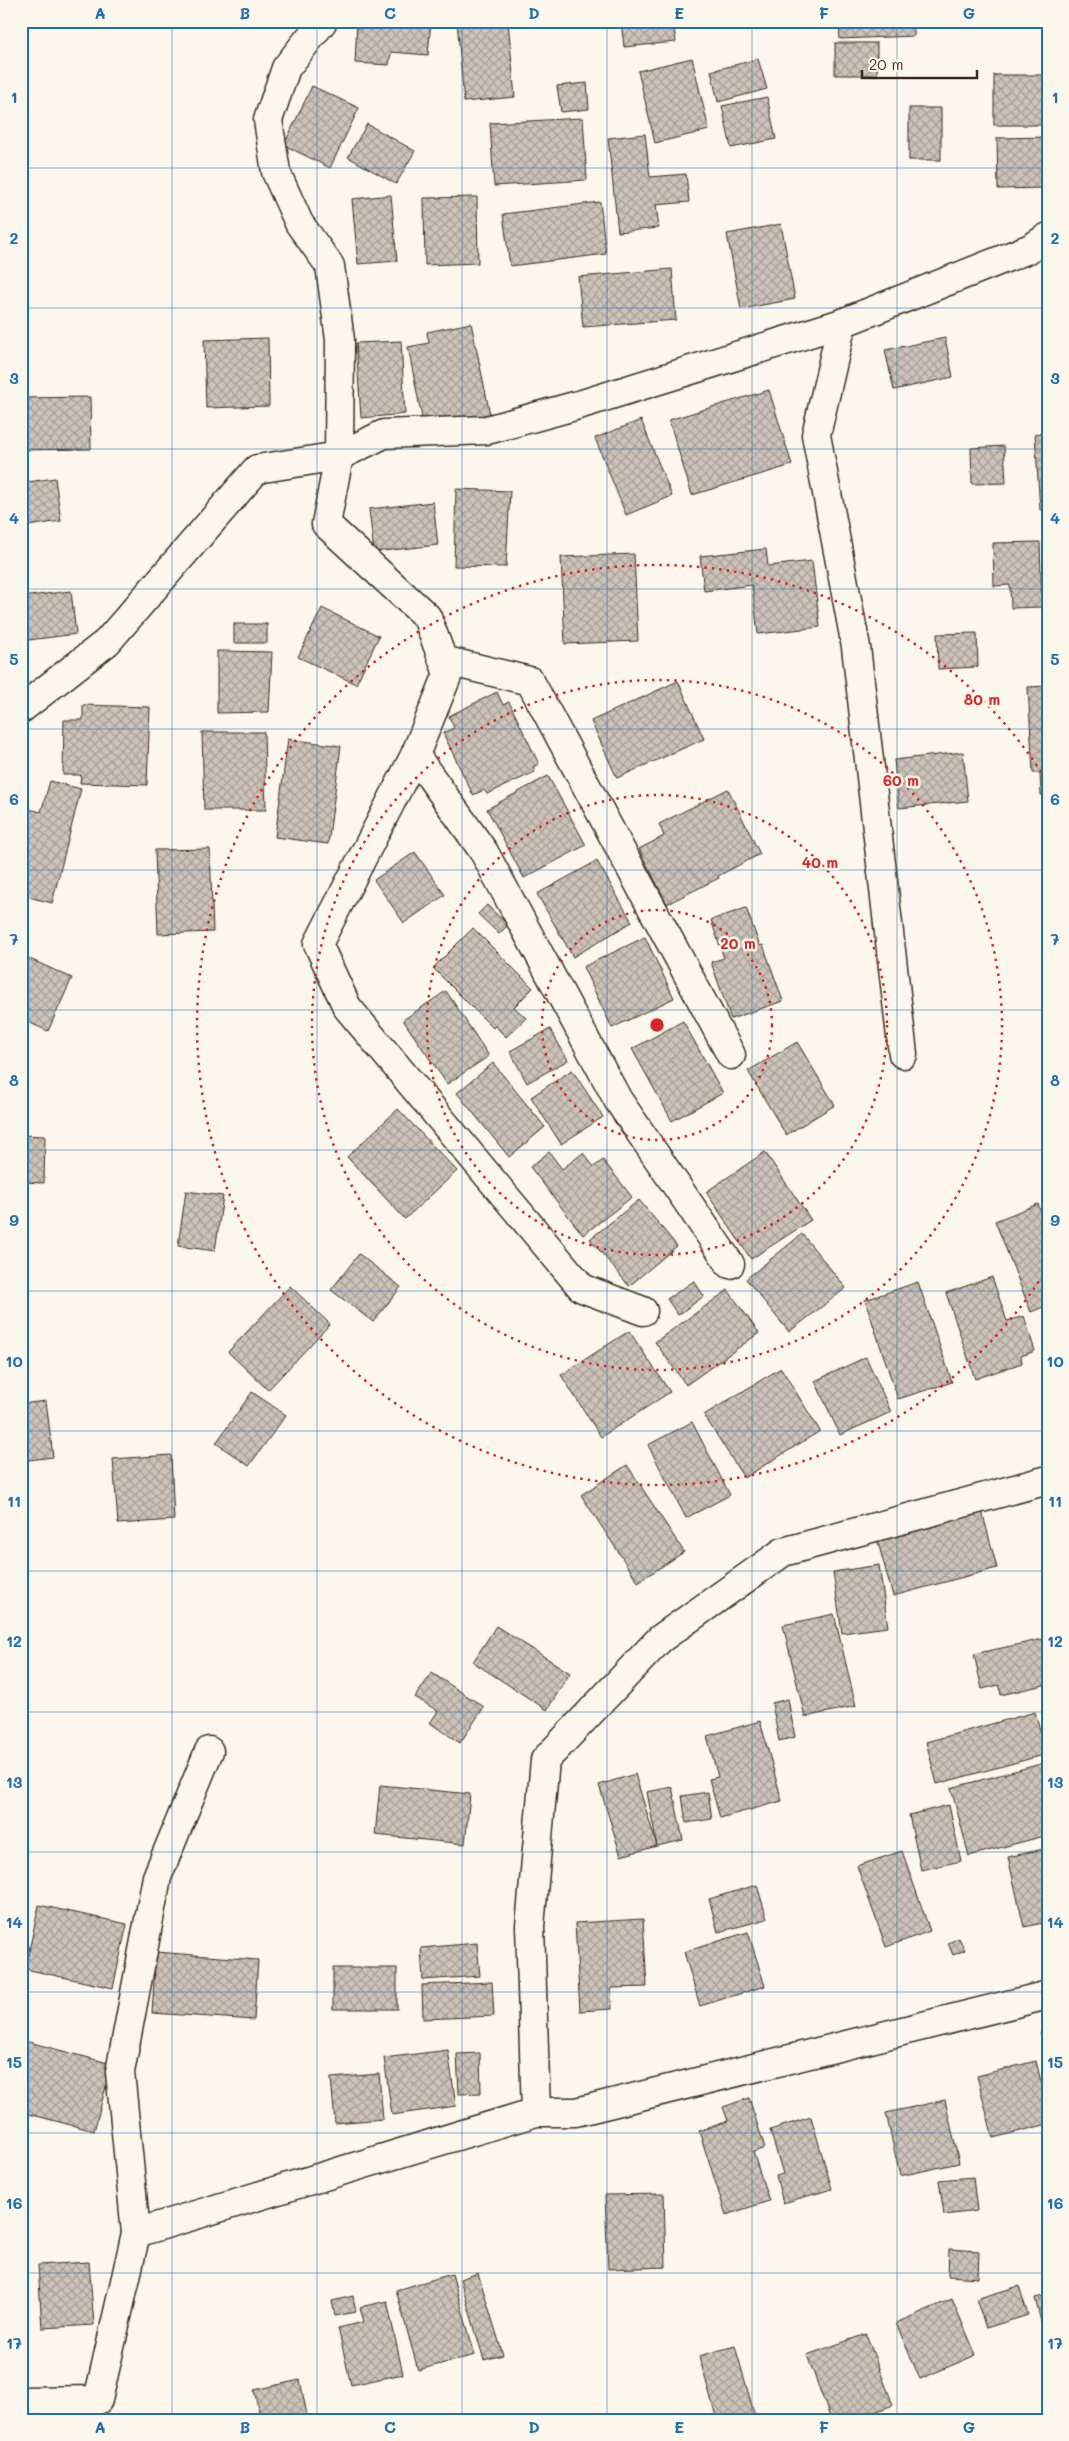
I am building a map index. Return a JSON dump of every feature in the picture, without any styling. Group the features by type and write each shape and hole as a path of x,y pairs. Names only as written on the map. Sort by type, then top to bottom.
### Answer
{"street":[{"path":"323,21 286,68 268,120 276,172 299,223 330,266 340,340 339,456 326,524 427,617 448,674 416,755 318,944 347,1007 582,1288 643,1311"},
{"path":"21,709 107,642 257,469 339,456 384,434 487,430 582,404 842,323 1031,248 1048,237"},
{"path":"842,323 816,435 856,647 904,1054"},
{"path":"443,660 530,681 731,1055"},
{"path":"416,755 484,852 618,1100 730,1264"},
{"path":"536,2112 530,1926 545,1760 660,1639 783,1552 1048,1480"},
{"path":"21,2401 98,2400 136,2232 120,2072 157,1877 209,1751"},
{"path":"136,2232 536,2112 576,2112 1048,1995"}],"building":[{"path":"357,21 431,21 428,55 391,52 389,65 355,63"},
{"path":"457,21 508,21 515,97 464,102"},
{"path":"621,21 673,21 676,42 624,47"},
{"path":"839,21 914,21 914,36 840,39"},
{"path":"1032,21 1048,21 1048,30 1031,24"},
{"path":"835,43 877,43 877,75 835,75"},
{"path":"692,58 709,130 655,143 638,71"},
{"path":"758,59 767,89 718,102 711,71"},
{"path":"994,75 1048,75 1048,125 994,125"},
{"path":"587,83 589,109 561,112 557,86"},
{"path":"312,86 359,108 330,168 284,145"},
{"path":"767,97 776,139 731,148 722,106"},
{"path":"909,108 941,108 941,160 909,160"},
{"path":"583,118 587,180 494,186 490,123"},
{"path":"367,124 415,151 396,184 348,157"},
{"path":"645,134 650,177 686,174 689,202 656,205 659,228 618,232 608,138"},
{"path":"1048,137 1048,188 998,189 997,138"},
{"path":"391,195 397,261 358,264 352,199"},
{"path":"477,197 478,263 425,265 424,198"},
{"path":"600,202 606,254 510,266 503,214"},
{"path":"781,224 795,299 741,309 727,234"},
{"path":"672,269 676,320 583,327 578,277"},
{"path":"471,323 490,414 443,423 423,423 408,347 429,343 427,332"},
{"path":"268,338 269,406 206,408 204,340"},
{"path":"945,338 953,377 894,390 885,350"},
{"path":"401,341 405,414 361,418 356,343"},
{"path":"769,390 792,465 692,495 669,420"},
{"path":"90,397 91,449 21,450 21,398"},
{"path":"641,420 672,496 626,515 595,438"},
{"path":"1048,433 1048,509 1040,510 1035,434"},
{"path":"1004,446 1006,483 972,484 971,448"},
{"path":"55,478 61,521 21,527 21,483"},
{"path":"456,489 510,491 506,567 454,566"},
{"path":"433,502 438,545 374,552 369,509"},
{"path":"1040,542 1042,607 1011,608 1010,585 994,586 993,543"},
{"path":"766,549 768,566 812,561 820,627 758,634 752,585 704,591 700,556"},
{"path":"634,554 638,641 565,644 561,557"},
{"path":"71,591 76,634 21,641 21,597"},
{"path":"322,608 379,636 356,684 298,657"},
{"path":"234,624 267,624 267,643 234,643"},
{"path":"977,633 978,667 938,669 937,634"},
{"path":"217,651 272,652 269,712 217,713"},
{"path":"678,681 704,739 617,778 591,721"},
{"path":"1048,686 1048,795 1041,795 1040,773 1033,773 1028,687"},
{"path":"497,692 503,705 509,702 539,764 533,767 535,772 487,794 484,790 473,795 443,733 454,728 449,716"},
{"path":"83,705 150,707 147,785 80,783 81,775 63,775 64,720 83,720"},
{"path":"202,732 264,732 266,810 204,810"},
{"path":"288,739 341,746 328,844 275,837"},
{"path":"963,752 968,801 899,808 894,760"},
{"path":"548,776 586,845 524,878 487,809"},
{"path":"50,781 81,789 52,903 21,895 21,807 41,812"},
{"path":"728,789 760,854 718,876 719,878 667,904 639,849 664,836 659,824"},
{"path":"210,849 213,932 158,934 155,850"},
{"path":"415,852 445,895 404,923 374,880"},
{"path":"597,861 632,922 573,957 537,894"},
{"path":"487,905 508,925 499,934 478,914"},
{"path":"746,908 760,946 763,945 783,1001 731,1019 711,962 724,958 711,920"},
{"path":"473,928 533,988 514,1007 526,1018 506,1037 495,1026 493,1028 433,968"},
{"path":"645,937 674,998 612,1028 583,967"},
{"path":"21,955 72,978 48,1031 21,1019"},
{"path":"446,991 489,1056 447,1084 403,1020"},
{"path":"683,1021 723,1093 672,1121 632,1049"},
{"path":"550,1029 568,1060 527,1083 510,1051"},
{"path":"797,1042 835,1105 786,1135 748,1071"},
{"path":"493,1063 545,1127 509,1157 457,1093"},
{"path":"572,1070 603,1117 561,1144 531,1097"},
{"path":"398,1109 457,1171 405,1219 347,1157"},
{"path":"21,1135 45,1136 44,1183 21,1182"},
{"path":"549,1152 562,1169 583,1153 594,1167 603,1160 632,1197 583,1235 530,1167"},
{"path":"765,1152 811,1220 751,1259 706,1192"},
{"path":"186,1191 223,1196 215,1251 178,1246"},
{"path":"639,1200 677,1246 629,1286 590,1239"},
{"path":"1038,1204 1048,1230 1048,1305 1031,1312 995,1221"},
{"path":"802,1234 846,1288 789,1332 746,1279"},
{"path":"359,1254 401,1287 373,1322 331,1290"},
{"path":"992,1277 1007,1321 1024,1316 1035,1351 1021,1356 1022,1363 975,1379 946,1293"},
{"path":"694,1281 704,1296 678,1315 667,1299"},
{"path":"918,1282 952,1382 898,1399 865,1300"},
{"path":"290,1286 330,1324 268,1390 228,1352"},
{"path":"728,1290 759,1333 686,1385 655,1342"},
{"path":"629,1331 670,1392 601,1437 561,1375"},
{"path":"866,1357 891,1412 840,1435 815,1381"},
{"path":"781,1368 820,1431 744,1478 704,1415"},
{"path":"252,1392 286,1415 249,1466 216,1443"},
{"path":"46,1401 53,1457 21,1461 21,1404"},
{"path":"692,1422 730,1495 686,1518 648,1445"},
{"path":"171,1455 174,1520 118,1524 113,1459"},
{"path":"627,1465 684,1552 638,1582 581,1495"},
{"path":"982,1511 997,1568 893,1596 877,1539"},
{"path":"879,1565 888,1627 842,1633 833,1572"},
{"path":"834,1614 856,1706 805,1717 783,1625"},
{"path":"496,1626 570,1673 547,1710 473,1662"},
{"path":"1048,1638 1048,1684 1001,1695 999,1685 982,1689 974,1654"},
{"path":"432,1673 484,1707 460,1743 430,1723 438,1711 415,1697"},
{"path":"788,1699 795,1737 779,1741 772,1703"},
{"path":"1035,1712 1047,1754 937,1784 926,1742"},
{"path":"760,1721 782,1801 720,1818 709,1779 718,1777 707,1736"},
{"path":"1048,1762 1048,1835 969,1856 951,1788"},
{"path":"635,1774 657,1846 621,1856 599,1785"},
{"path":"380,1785 470,1794 465,1844 375,1835"},
{"path":"672,1787 683,1840 657,1846 647,1792"},
{"path":"708,1792 712,1819 686,1823 682,1796"},
{"path":"949,1805 961,1861 921,1870 909,1815"},
{"path":"1048,1848 1048,1922 1024,1927 1008,1857"},
{"path":"902,1851 930,1931 886,1947 857,1866"},
{"path":"757,1885 767,1919 718,1932 709,1899"},
{"path":"39,1905 127,1924 113,1988 25,1969"},
{"path":"643,1919 647,1987 611,1988 612,2009 580,2011 575,1923"},
{"path":"748,1932 765,1986 700,2006 684,1952"},
{"path":"959,1938 965,1950 953,1955 948,1943"},
{"path":"477,1943 480,1976 423,1980 421,1948"},
{"path":"156,1952 258,1960 254,2020 152,2013"},
{"path":"333,1968 397,1968 397,2009 333,2009"},
{"path":"492,1982 494,2016 423,2019 422,1985"},
{"path":"1048,2030 1048,2055 1040,2032"},
{"path":"21,2040 112,2064 94,2131 21,2112"},
{"path":"448,2050 456,2106 392,2115 384,2058"},
{"path":"480,2053 481,2093 459,2094 457,2054"},
{"path":"1036,2061 1048,2110 1048,2124 993,2138 977,2076"},
{"path":"379,2074 383,2119 335,2123 331,2078"},
{"path":"749,2098 765,2148 753,2152 769,2201 726,2215 699,2131 728,2121 723,2107"},
{"path":"945,2100 959,2163 900,2176 886,2113"},
{"path":"811,2117 832,2189 783,2203 776,2176 783,2174 770,2130"},
{"path":"973,2177 977,2211 944,2215 939,2180"},
{"path":"664,2194 666,2267 608,2269 605,2195"},
{"path":"949,2249 979,2251 978,2278 948,2276"},
{"path":"89,2262 94,2325 42,2328 38,2265"},
{"path":"478,2273 503,2355 484,2360 460,2279"},
{"path":"452,2274 475,2355 418,2370 396,2290"},
{"path":"1019,2286 1028,2315 986,2328 976,2299"},
{"path":"1048,2295 1048,2350 1035,2298"},
{"path":"353,2296 356,2312 335,2316 332,2301"},
{"path":"952,2299 976,2355 920,2379 896,2323"},
{"path":"387,2301 403,2374 351,2385 338,2328 364,2322 360,2307"},
{"path":"866,2334 893,2405 853,2420 831,2420 807,2355"},
{"path":"735,2346 756,2420 717,2420 699,2356"},
{"path":"300,2380 308,2420 261,2420 254,2390"}]}
